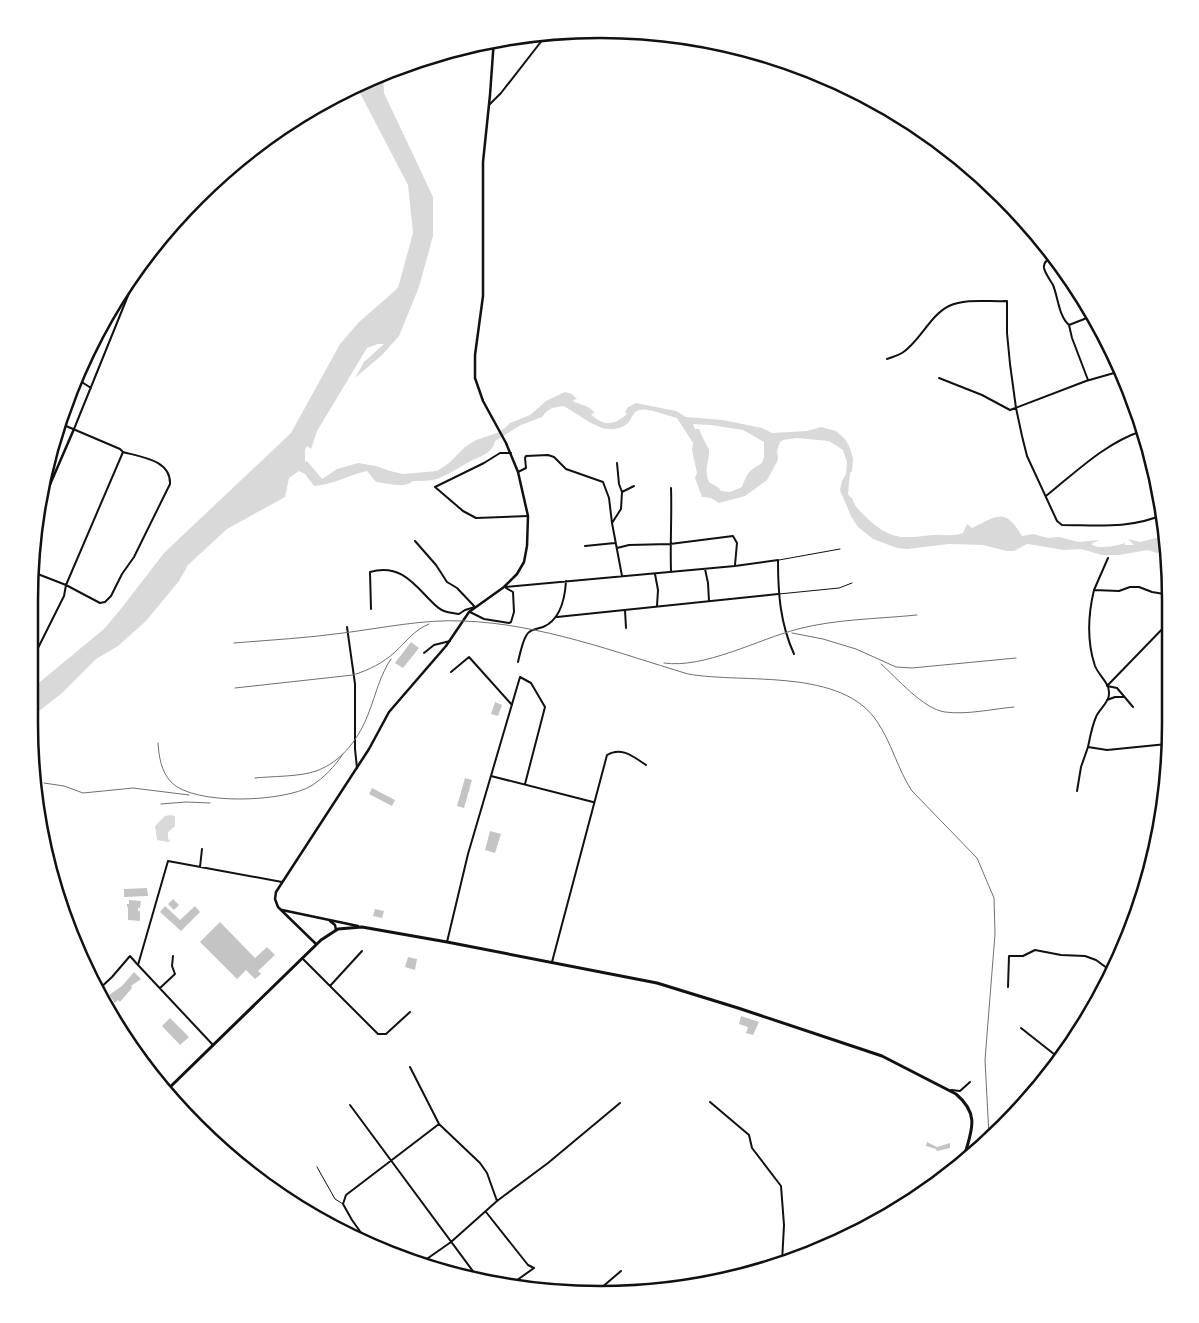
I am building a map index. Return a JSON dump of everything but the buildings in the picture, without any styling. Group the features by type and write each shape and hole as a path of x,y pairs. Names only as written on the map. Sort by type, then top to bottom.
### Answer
{"main road":[{"path":"171,1086 316,944 336,930 347,927 362,927 657,983 882,1056 948,1090 966,1103 971,1112 972,1124 966,1149"}],"street":[{"path":"490,104 502,93 542,41"},
{"path":"316,944 276,904 276,892 357,768 389,712 450,641 469,612 504,587 517,574 524,562 527,546 528,516 526,499 518,472 506,443 483,402 475,378 475,355 483,296 483,162 490,104 493,47"},
{"path":"1047,260 1044,269 1055,291 1065,322 1069,325 1088,380"},
{"path":"48,490 131,289"},
{"path":"887,359 902,354 913,344 928,324 948,306 969,302 1008,301 1008,341 1016,408 1027,456 1054,515 1062,525 1118,526 1143,523 1156,518"},
{"path":"1069,325 1086,318"},
{"path":"939,378 982,395 1010,410 1088,380 1114,373"},
{"path":"81,382 91,388"},
{"path":"39,574 66,585 100,603 105,602 111,596 134,556 170,484 170,476 166,468 161,464 123,452 65,425"},
{"path":"1046,496 1102,450 1136,433"},
{"path":"38,648 64,596 66,585 123,452"},
{"path":"510,453 500,453 435,487 463,511 476,518 528,516"},
{"path":"518,472 526,468 524,458 526,456 548,456 554,457 566,468 604,482 609,498 622,576"},
{"path":"612,523 621,509 622,492 618,484 617,463"},
{"path":"622,492 634,486"},
{"path":"671,488 673,524 670,544 671,571"},
{"path":"617,548 733,536 737,543 735,566"},
{"path":"415,541 436,565 447,582 458,588 475,607"},
{"path":"585,546 615,543"},
{"path":"1077,791 1081,767 1096,715 1109,694 1108,686 1096,668 1089,621 1094,590 1108,558"},
{"path":"504,587 735,566 778,560 778,594 782,625 794,654"},
{"path":"705,568 709,601"},
{"path":"371,608 370,572 377,570 395,572 410,578 438,608 446,612 459,614 475,607"},
{"path":"655,573 658,590 657,606"},
{"path":"518,662 526,635 532,630 545,626 556,617 566,594 566,581"},
{"path":"1094,590 1119,591 1139,586 1152,592 1162,594"},
{"path":"469,612 484,619 511,622 514,612 513,592 504,587"},
{"path":"556,617 778,594"},
{"path":"624,610 626,628"},
{"path":"347,627 355,684 355,749 357,768"},
{"path":"1108,686 1162,629"},
{"path":"424,653 434,645 450,641"},
{"path":"451,672 469,656 512,705"},
{"path":"447,942 468,854 520,677 531,683 546,707 525,784"},
{"path":"1108,686 1117,688 1134,707"},
{"path":"1107,700 1115,697 1124,697"},
{"path":"1088,747 1107,750 1161,745"},
{"path":"552,962 607,755 612,752 622,751 646,765"},
{"path":"492,776 594,802"},
{"path":"200,867 202,849"},
{"path":"138,965 168,861 282,882"},
{"path":"281,910 362,927"},
{"path":"328,920 335,925 336,930"},
{"path":"1008,987 1009,956 1023,956 1036,950 1061,955 1085,956 1096,960 1106,967"},
{"path":"330,986 362,951"},
{"path":"103,986 130,956 213,1045"},
{"path":"160,988 175,974 172,966 172,956"},
{"path":"302,958 381,1035 386,1034 410,1012"},
{"path":"1021,1028 1054,1054"},
{"path":"410,1067 439,1124 480,1163 487,1173 497,1201"},
{"path":"948,1090 960,1091 970,1082"},
{"path":"710,1102 749,1135 752,1148 781,1186 784,1225 782,1255"},
{"path":"427,1258 620,1103"},
{"path":"350,1105 472,1271"},
{"path":"362,1233 343,1204 346,1195 439,1124"},
{"path":"486,1212 528,1265 534,1268 518,1280"},
{"path":"604,1286 621,1271"}],"lane":[{"path":"778,560 840,549"},
{"path":"778,594 839,588 852,583"},
{"path":"316,1167 335,1199 343,1204"}],"shaded area":[{"path":"383,80 384,93 433,197 433,236 419,287 399,336 382,355 355,378 364,362 384,344 367,348 317,431 311,449 307,446 305,450 305,462 307,461 322,479 337,469 358,463 403,474 437,471 476,440 497,433 510,423 530,415 546,401 565,392 572,394 577,399 573,400 574,402 591,409 595,413 591,414 604,423 614,422 622,418 627,414 625,412 628,407 636,403 676,411 686,417 723,420 762,428 772,433 807,431 821,427 836,431 845,439 853,459 848,494 868,519 891,535 914,537 956,535 963,533 967,524 972,528 994,518 1005,517 1016,527 1022,536 1033,534 1079,542 1099,540 1091,544 1103,547 1125,543 1125,545 1134,545 1128,539 1140,542 1158,538 1159,553 1148,550 1119,555 1102,555 1081,549 1064,550 1027,544 1014,551 983,545 949,544 907,549 897,548 873,539 858,527 851,516 840,490 846,474 847,462 843,450 829,441 797,438 783,440 780,442 777,451 777,462 767,480 745,496 719,503 711,498 702,497 695,478 697,473 692,450 693,443 677,418 642,409 635,412 627,424 611,429 596,425 563,406 552,408 542,417 521,425 495,441 491,449 485,454 437,479 395,485 376,482 367,471 328,484 314,486 305,474 299,471 289,478 285,497 227,529 188,565 179,581 146,621 118,646 96,659 62,693 38,712 38,684 104,629 164,553 291,433 340,344 359,322 398,288 413,233 408,185 360,91","holes":["693,424 743,430 764,442 762,463 749,472 742,487 730,492 721,491 709,482 707,477 709,449 699,429 695,429"]},
{"path":"165,816 175,816 175,826 168,832 168,839 171,841 157,840 155,826"}],"railway":[{"path":"664,663 680,664 714,658 812,626 842,621 917,615"},
{"path":"234,643 316,636 433,621 493,623 521,627 578,640 688,674 791,681 817,686 841,693 862,705 883,731 912,791 977,858 994,898 995,934 985,1060 989,1129"},
{"path":"235,688 353,675 386,660 415,633 429,624"},
{"path":"792,633 823,639 856,649 896,667 912,668 1016,658"},
{"path":"255,778 309,773 334,762 349,748 361,731 381,678 391,659"},
{"path":"881,664 919,699 937,710 962,713 1014,707"},
{"path":"158,743 161,764 171,782 183,790 218,798 261,798 281,796 298,791 311,786 321,779 343,754"},
{"path":"44,783 64,786 83,793 133,788 189,795"},
{"path":"161,804 210,803"}]}
